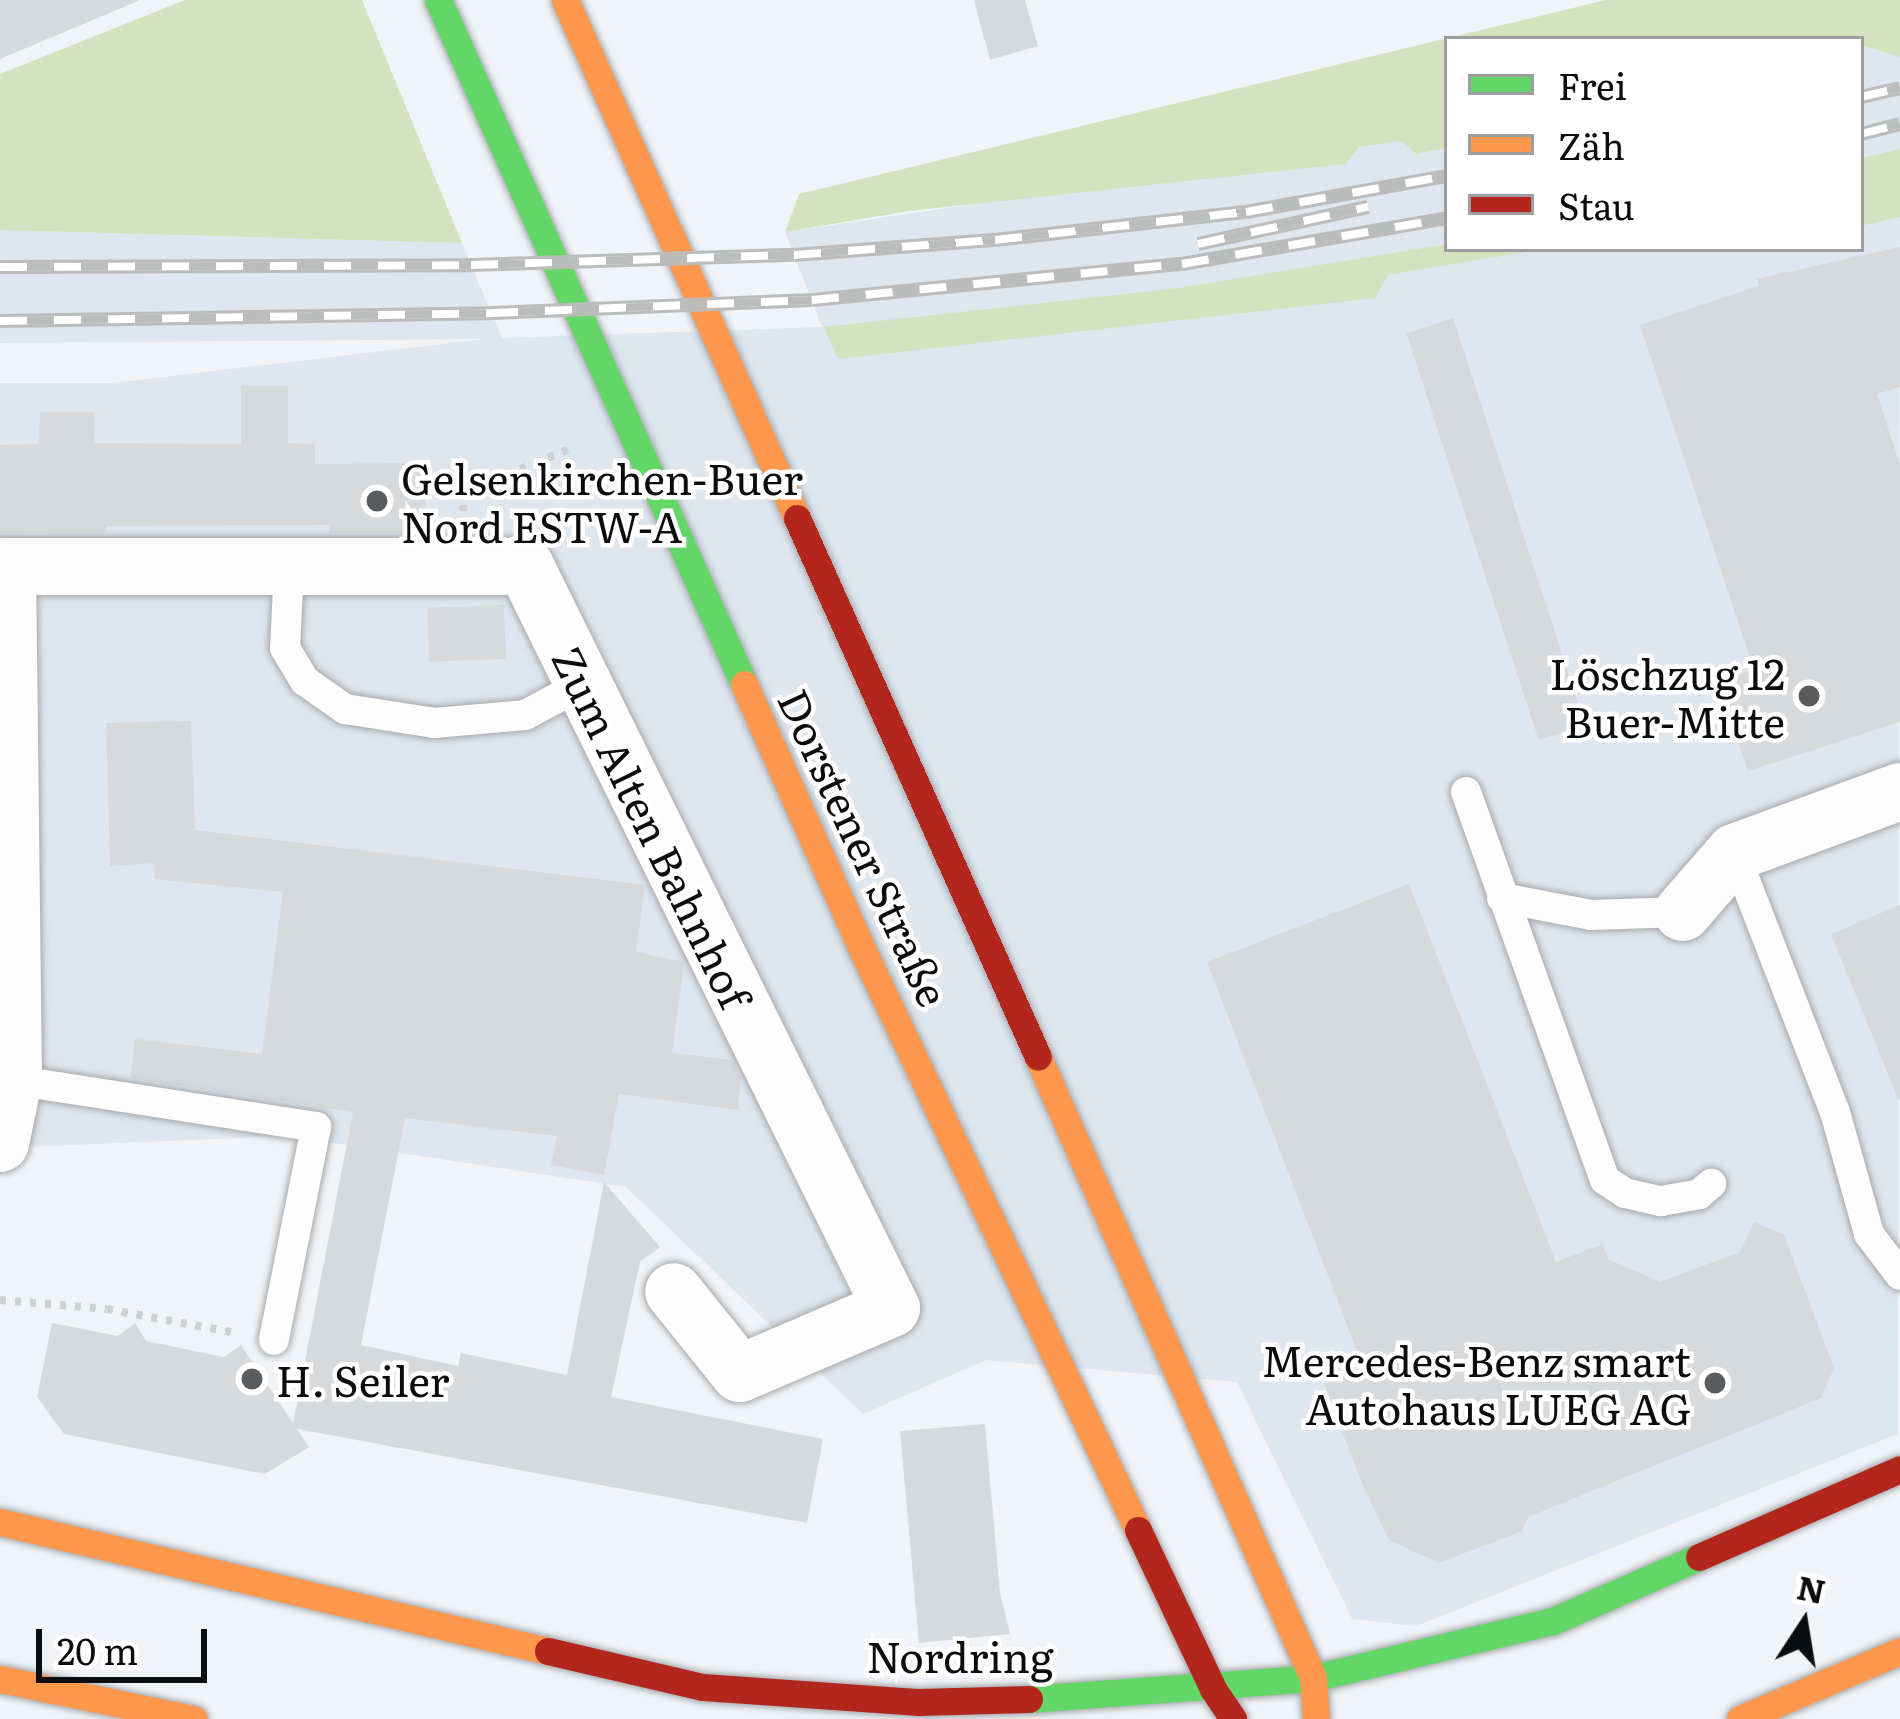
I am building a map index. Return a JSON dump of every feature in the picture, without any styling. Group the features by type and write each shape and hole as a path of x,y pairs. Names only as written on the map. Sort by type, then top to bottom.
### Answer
{"main road":[{"name":"Dorstener Straße","path":"439,0 863,951 1213,1689 1233,1719"},
{"name":"Dorstener Straße","path":"565,0 1313,1678 1316,1719"},
{"name":"Nordring","path":"0,1522 704,1687 919,1702 1213,1689 1313,1678 1553,1621 1900,1469"},
{"path":"1740,1719 1900,1651"},
{"path":"0,1678 194,1719"}],"street":[{"name":"Zum Alten Bahnhof","path":"0,1143 14,1080 4,566 525,566 892,1308 739,1373 673,1291"},
{"path":"1682,912 1734,852 1900,791"}],"lane":[{"path":"290,567 285,648 304,681 344,709 434,723 525,715 583,683"},
{"path":"1466,792 1605,1180 1625,1193 1661,1201 1699,1193 1711,1184"},
{"path":"1734,852 1834,1112 1869,1234 1900,1275"},
{"path":"1502,898 1591,915 1682,912"},
{"path":"14,1080 316,1127 274,1340"}],"path":[{"path":"0,1300 107,1309 274,1340"}],"shaded area":[{"path":"1864,44 1900,57 1900,149 1864,157"},
{"path":"1401,141 1416,154 1444,149 1444,244 1179,288 1388,275 1528,252 1864,252 1864,225 1900,217 1898,1434 1416,1626 1352,1619 1237,1382 986,1360 863,1414 626,1187 287,1136 0,1148 0,383 112,383 485,339 0,343 0,230 462,243 502,338 822,327 785,232"}],"green space":[{"path":"185,0 362,0 462,243 0,230 0,74"},
{"path":"1606,0 1900,0 1900,57 1864,46 1864,36 1456,36"},
{"path":"1444,39 1444,149 1416,154 1401,141 1359,147 1345,164 909,211 785,232 799,194"},
{"path":"1900,149 1900,217 1864,225 1864,157"},
{"path":"1444,244 1444,252 1528,252 1388,275 1375,298 838,359 824,327 1179,288"}],"building":[{"path":"0,0 138,0 138,1 0,59"},
{"path":"974,0 1025,0 1038,46 990,60"},
{"path":"1900,247 1900,387 1877,394 1900,465 1900,722 1748,771 1718,681 1754,670 1640,325 1759,286 1757,279"},
{"path":"1453,318 1585,725 1539,740 1406,333"},
{"path":"241,386 288,386 288,443 315,444 315,464 423,463 427,533 329,533 329,525 106,526 106,532 0,533 0,445 39,444 40,412 95,412 94,443 241,444"},
{"path":"504,605 506,659 429,662 427,608"},
{"path":"191,721 195,830 645,885 636,952 684,962 672,1053 732,1060 741,1078 738,1110 619,1094 604,1175 551,1165 557,1136 405,1118 361,1345 458,1366 461,1353 567,1375 604,1182 660,1247 640,1262 611,1397 823,1439 807,1523 297,1429 309,1447 265,1474 64,1434 37,1397 52,1323 118,1336 135,1323 146,1341 224,1357 241,1345 293,1423 353,1112 130,1078 135,1039 262,1054 283,892 155,879 154,863 110,866 106,723"},
{"path":"1409,884 1556,1262 1603,1244 1608,1259 1660,1282 1740,1252 1754,1222 1784,1235 1834,1368 1821,1398 1528,1517 1522,1531 1439,1563 1389,1540 1362,1483 1324,1384 1364,1369 1207,962"},
{"path":"1900,905 1900,1099 1898,1099 1831,934"},
{"path":"985,1424 1000,1594 1010,1634 919,1643 900,1431"}],"railway":[{"path":"1864,96 1900,88"},
{"path":"1864,133 1900,124"},
{"path":"0,267 471,265 794,255 995,240 1246,212 1444,177"},
{"path":"1198,244 1368,207"},
{"path":"0,321 491,313 812,300 1182,264 1444,219"}],"traffic: fast":[{"path":"438,0 744,684"},
{"path":"1029,1699 1313,1678 1553,1621 1699,1557"}],"traffic: slow":[{"path":"565,0 797,518"},
{"path":"744,684 863,951 1138,1530"},
{"path":"1038,1057 1313,1678 1316,1719"},
{"path":"0,1522 548,1651"},
{"path":"1740,1719 1900,1651"},
{"path":"0,1679 194,1719"}],"traffic: jam":[{"path":"797,518 1038,1057"},
{"path":"1699,1557 1900,1469"},
{"path":"1138,1530 1213,1689 1233,1719"},
{"path":"548,1651 703,1687 919,1702 1029,1699"}],"place":[{"name":"Gelsenkirchen-Buer Nord ESTW-A","path":"377,501"},
{"name":"Löschzug 12 Buer-Mitte","path":"1809,696"},
{"name":"H. Seiler","path":"252,1379"},
{"name":"Mercedes-Benz smart Autohaus LUEG AG","path":"1715,1383"}]}
